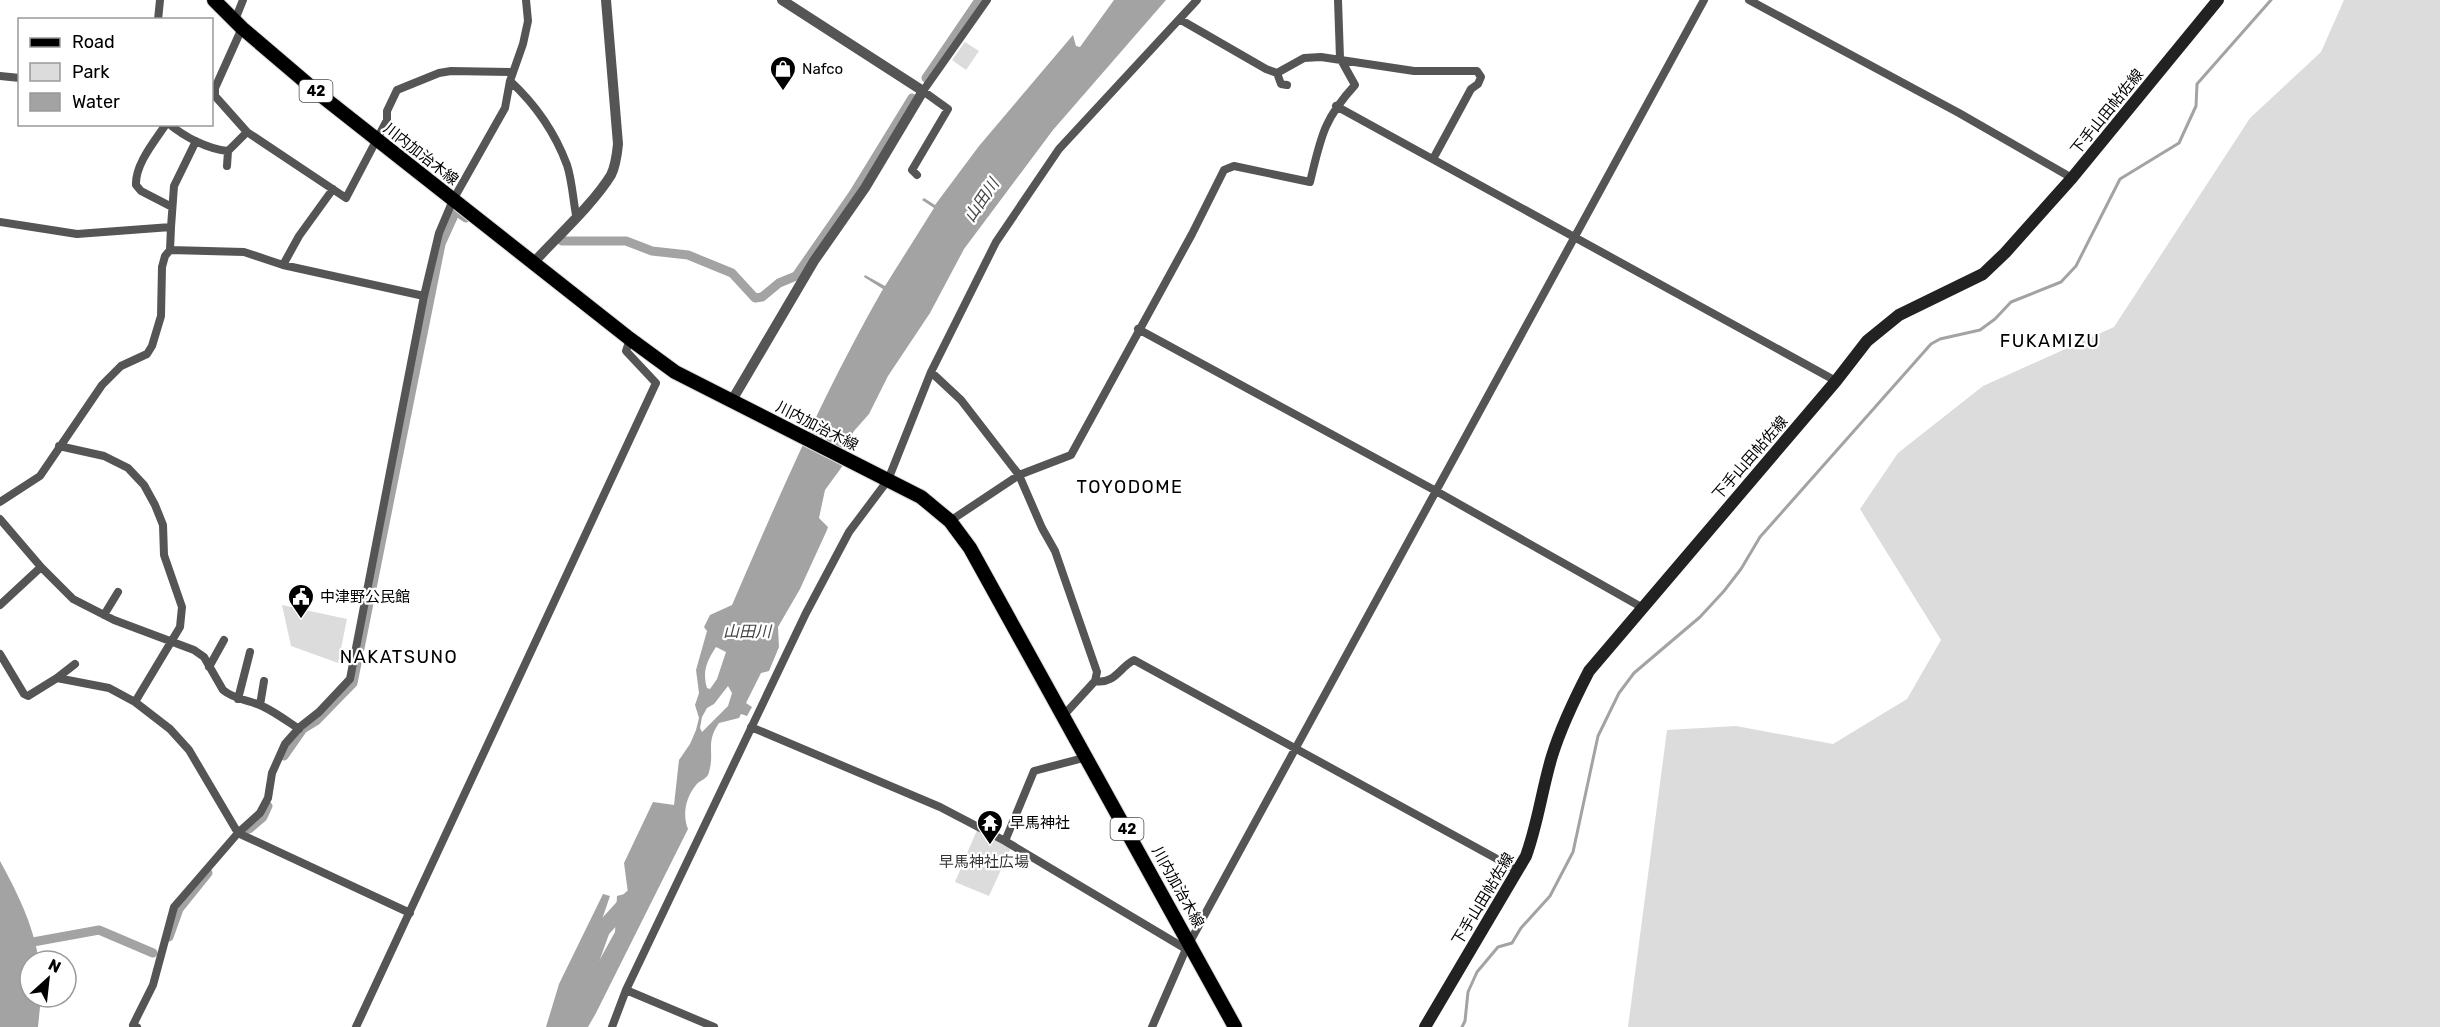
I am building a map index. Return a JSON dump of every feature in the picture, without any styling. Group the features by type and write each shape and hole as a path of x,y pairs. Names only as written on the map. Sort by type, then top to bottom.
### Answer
{"main road":[{"name":"川内加治木線","path":"214,0 238,24 376,140 675,372 921,497 950,521 970,548 1087,757 1188,946 1236,1027"},
{"name":"下手山田帖佐線","path":"1425,1027 1519,871 1534,832 1552,757 1577,693 1589,671 1836,381 1867,341 1899,315 1983,274 2005,253 2072,178 2218,0"}],"street":[{"path":"159,18 160,0"},
{"path":"243,0 238,24 215,88 215,96 247,132 346,198 387,120 387,111 397,90 445,72 513,72"},
{"path":"137,1027 133,1025 153,985 174,907 238,833 260,813 265,805 272,773 280,752 298,729 319,712 350,679 424,296 439,233 453,200 505,108 510,81 528,21 526,0"},
{"path":"534,262 600,189 612,174 616,162 618,144 606,0"},
{"path":"782,0 948,109 912,170 918,175"},
{"path":"731,402 814,261 865,188 923,92 987,0"},
{"path":"612,1027 626,990 806,613 849,532 886,479 931,372 996,242 1059,149 1181,20 1197,0"},
{"path":"950,521 1019,475 1071,455 1192,234 1224,170 1234,166 1310,182 1327,121 1336,106 1355,85 1340,58 1338,0"},
{"path":"1152,1027 1188,946 1704,0"},
{"path":"1749,0 1959,113 2072,178"},
{"path":"1181,20 1266,69 1277,73"},
{"path":"1277,73 1304,57 1340,58 1414,71 1477,71 1481,77 1479,84 1471,89 1433,159"},
{"path":"1277,73 1281,84 1287,86"},
{"path":"0,76 18,78"},
{"path":"510,81 529,98 542,117 567,166 576,215"},
{"path":"213,108 223,105"},
{"path":"1336,106 1836,381"},
{"path":"166,126 147,153 136,185 141,191 172,207"},
{"path":"170,126 216,150 228,151"},
{"path":"227,166 228,151 247,132"},
{"path":"0,502 40,476 102,385 121,366 147,354 152,346 161,316 162,267 165,256 170,250 174,186 196,141"},
{"path":"283,265 298,236 333,189"},
{"path":"0,222 77,234 171,227"},
{"path":"170,250 244,252 283,265 424,296"},
{"path":"1138,329 1436,491 1643,608"},
{"path":"356,1027 656,383 626,351 630,339"},
{"path":"931,372 961,400 1019,475 1042,528 1055,551 1095,663 1095,681"},
{"path":"59,446 104,456 128,468 144,485 163,525 164,555 182,607 180,627 135,702"},
{"path":"0,519 41,567 73,599 104,615 204,657 223,690 238,699 260,705 298,729"},
{"path":"0,605 41,567"},
{"path":"104,615 118,592"},
{"path":"209,668 224,640"},
{"path":"238,699 250,652"},
{"path":"0,654 24,694 28,696 75,664"},
{"path":"1063,716 1095,681 1112,679 1134,660 1519,871"},
{"path":"57,678 109,688 135,702 170,729 189,750 238,833 410,913"},
{"path":"260,705 264,681"},
{"path":"751,727 940,807 1005,841 1188,946"},
{"path":"1005,841 1035,771 1087,757"},
{"path":"626,990 714,1027"}],"green space":[{"path":"2344,0 2440,0 2440,1027 1628,1027 1667,730 1736,726 1833,744 1907,699 1941,640 1860,509 1898,453 1983,386 2114,327 2250,118 2321,52"},
{"path":"965,42 979,51 966,70 952,60"},
{"path":"282,605 347,619 338,663 291,646"},
{"name":"早馬神社広場","path":"977,830 1011,848 989,896 955,882"}],"water":[{"name":"山田川","path":"1114,0 1166,0 1053,130 964,249 930,313 888,376 869,414 854,431 847,443 844,464 825,490 819,518 828,527 800,589 778,627 779,647 769,671 761,673 746,703 752,707 747,716 741,714 739,718 719,723 715,730 711,742 711,765 708,774 696,785 687,800 685,817 688,829 596,1013 588,1027 546,1027 559,984 603,894 610,896 584,972 585,979 599,961 615,932 617,896 628,893 624,863 653,802 674,805 679,760 690,744 699,718 695,705 699,693 696,670 707,631 704,627 710,615 732,605 785,484 841,366 883,289 864,277 865,275 885,286 934,208 922,200 924,198 935,205 979,146 1073,35 1076,46 1080,47","holes":["716,647 726,652 717,679 710,689 707,688 705,671","728,686 732,693 728,706 702,732 700,728 702,717 707,708 714,704"]},
{"path":"0,861 24,910 36,949 18,949 18,1009 40,1009 38,1027 0,1027"}],"waterway":[{"path":"926,78 979,0"},
{"path":"1462,1027 1465,1021 1468,992 1477,972 1498,947 1512,943 1521,928 1550,896 1573,852 1598,736 1619,693 1634,673 1700,617 1724,591 1741,569 1760,537 1931,344 1940,339 1980,330 1995,319 2011,302 2061,282 2076,266 2120,179 2179,143 2196,106 2197,84 2271,0"},
{"path":"562,241 626,241 652,251 688,255 732,273 755,298 762,297 779,283 796,276 853,194 912,98"},
{"path":"284,756 303,729 316,721 353,683 441,244 456,211 466,218"},
{"path":"249,829 263,817 268,806"},
{"path":"169,937 179,909 208,873"},
{"name":"山田川","path":"567,1027 602,930 631,898"},
{"path":"30,947 33,942 99,930 153,953"}],"place":[{"name":"Nafco","path":"783,92"},
{"name":"中津野公民館","path":"301,620"},
{"name":"早馬神社","path":"990,846"}],"district":[{"name":"FUKAMIZU","path":"2050,341"},
{"name":"TOYODOME","path":"1130,487"},
{"name":"NAKATSUNO","path":"399,657"}]}
